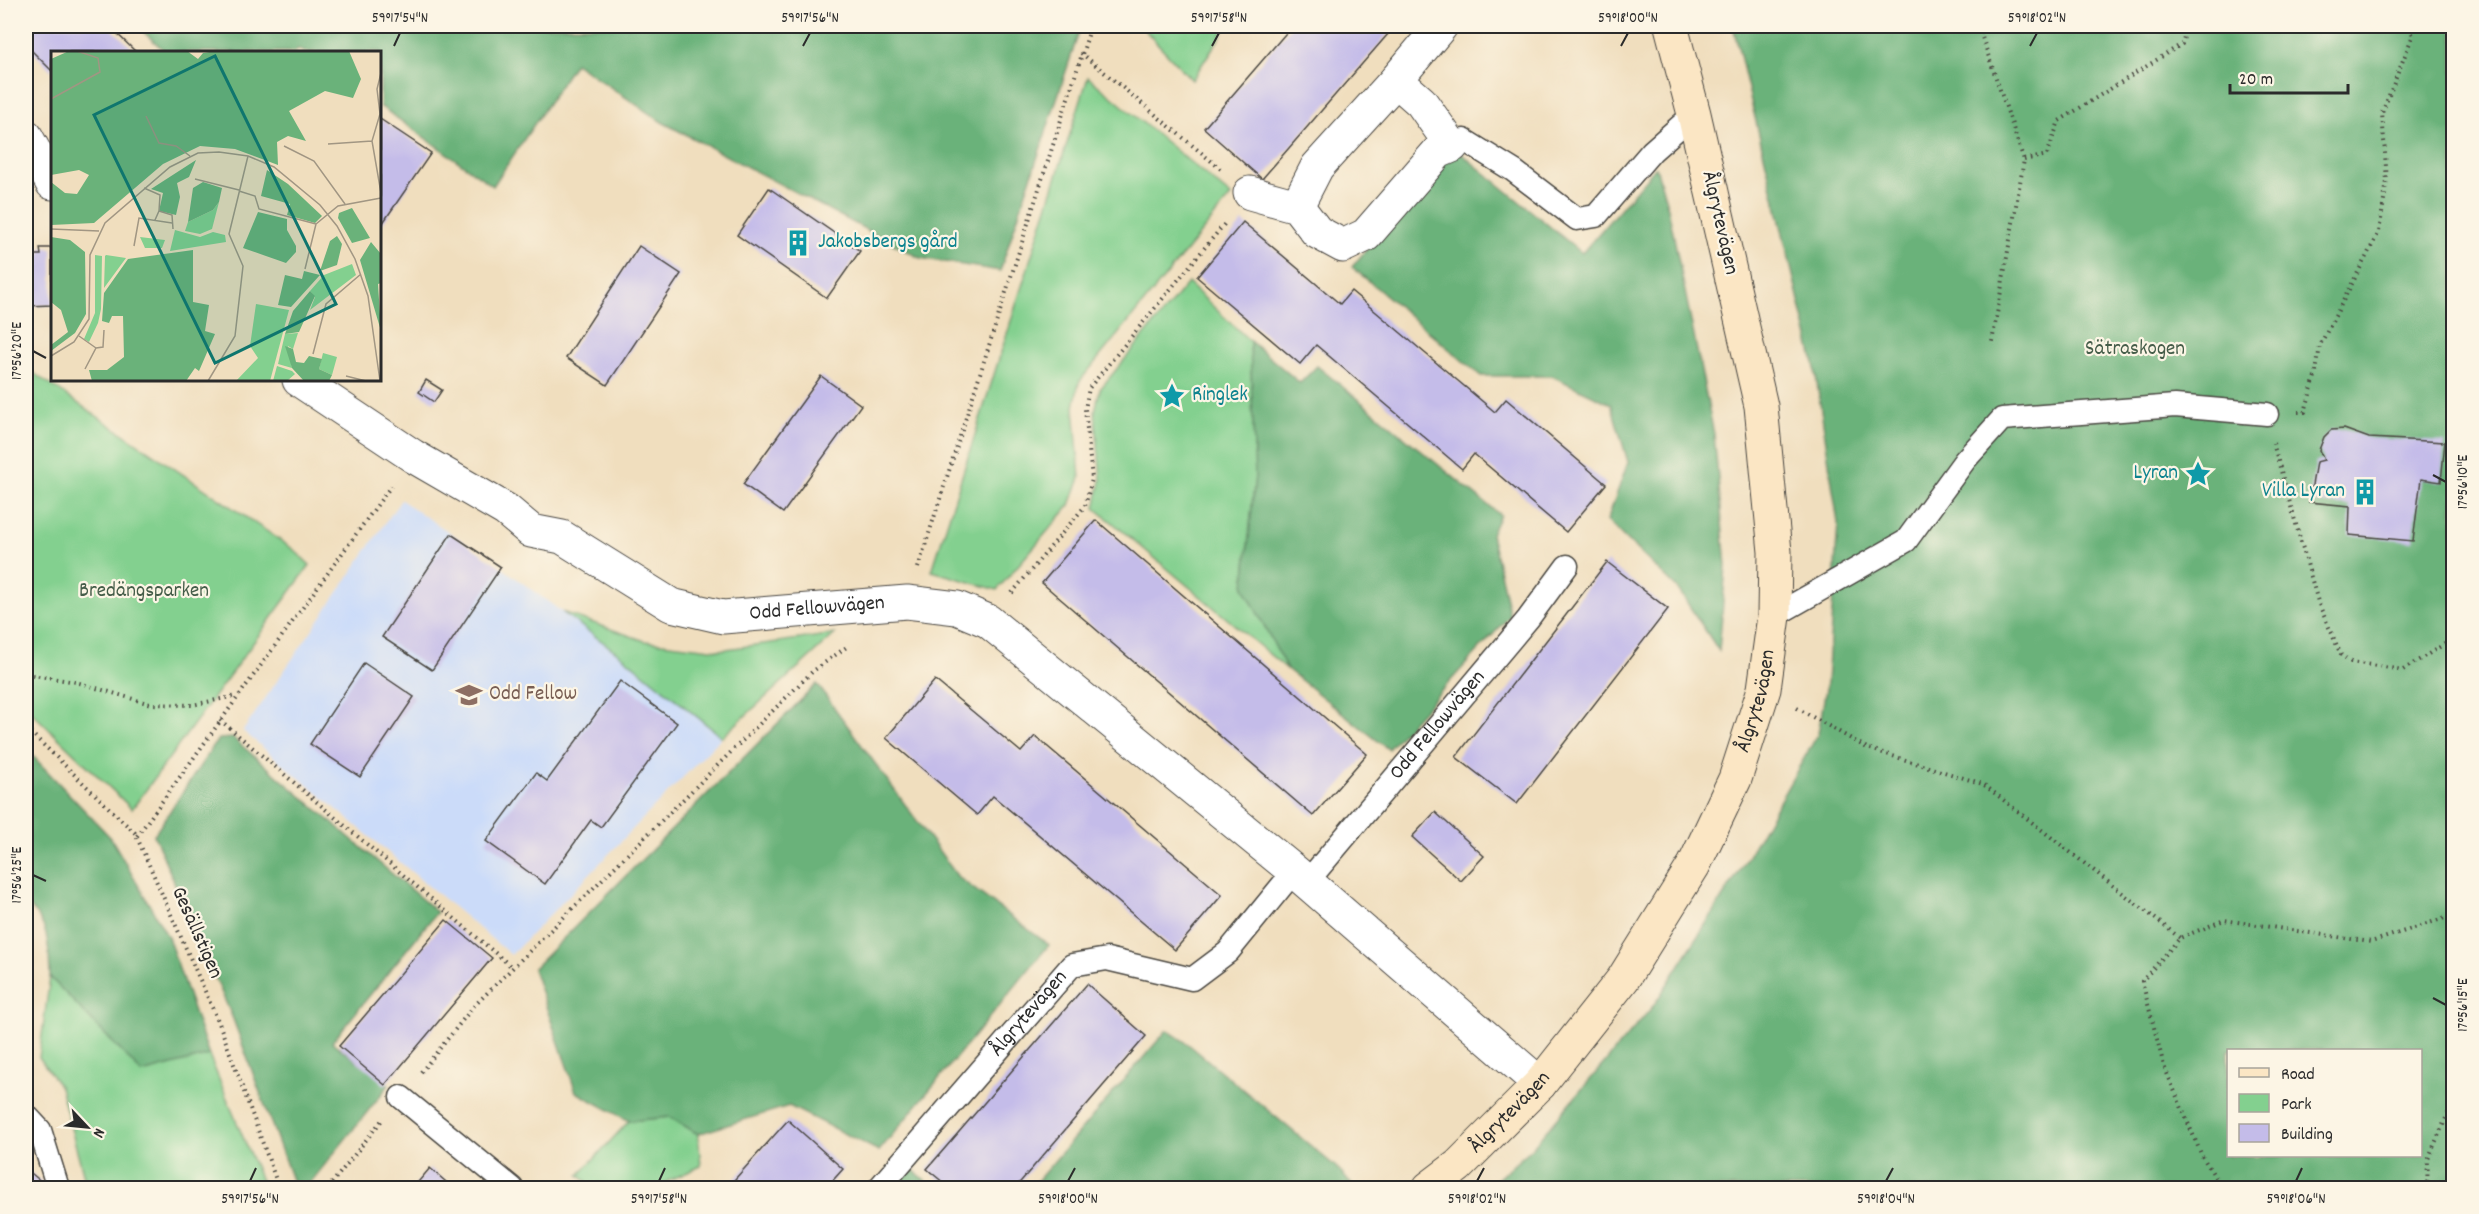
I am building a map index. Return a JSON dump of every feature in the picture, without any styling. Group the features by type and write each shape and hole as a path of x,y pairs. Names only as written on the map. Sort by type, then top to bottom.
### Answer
{"street":[{"path":"1298,206 1317,167 1396,80 1441,26"},
{"name":"Ålgrytevägen","path":"1429,1188 1458,1166 1540,1084 1623,979 1694,865 1735,779 1764,689 1774,616 1775,552 1761,406 1694,114 1671,26"},
{"path":"1250,193 1298,206 1317,232 1343,246 1366,235 1438,152 1452,146 1421,102 1396,80"},
{"path":"26,136 51,181"},
{"name":"Odd Fellowvägen","path":"300,381 413,456 506,510 531,531 562,537 671,605 723,617 907,602 957,608 988,621 1300,876 1540,1084"}],"lane":[{"path":"1452,146 1464,140 1514,171 1577,219 1596,216 1652,150 1694,114"},
{"path":"1774,616 1906,541 1965,460 2002,419 2175,406 2267,414"},
{"name":"Odd Fellowvägen","path":"1300,876 1528,619 1567,566"},
{"name":"Ålgrytevägen","path":"879,1188 1072,965 1107,958 1192,979 1228,952 1300,876"},
{"path":"401,1097 512,1188"},
{"path":"26,1115 40,1130 58,1188"}],"path":[{"path":"1981,26 1981,34 2024,160 1992,342"},
{"path":"2024,160 2047,155 2059,121 2182,44 2187,26"},
{"path":"2409,26 2414,35 2382,113 2387,181 2379,232 2320,345 2316,373 2305,412 2267,414 2273,444 2318,602 2341,655 2351,662 2403,670 2454,638"},
{"path":"988,621 1085,506 1092,479 1085,409 1089,388 1250,193 1081,53"},
{"path":"136,836 413,456"},
{"path":"26,674 76,682 150,704 192,705 237,696"},
{"path":"1764,689 1867,748 1983,784 2180,938"},
{"path":"1793,719 1800,697"},
{"path":"220,720 513,968"},
{"name":"Gesällstigen","path":"26,728 136,836 219,1023 279,1188"},
{"path":"2222,1188 2202,1156 2164,1066 2142,981 2180,938 2224,921 2371,942 2454,915"},
{"path":"2427,1188 2428,1159 2454,1100"}],"shaded area":[{"name":"Odd Fellow","path":"401,500 501,567 626,659 722,737 511,955 243,731"}],"green space":[{"path":"137,26 1081,26 1000,271 920,258 662,122 575,63 493,186 381,107 381,51 302,51 298,49 296,51 165,51"},
{"path":"1141,26 1227,26 1192,80"},
{"name":"Sätraskogen","path":"1733,26 2453,26 2453,1188 1487,1188 1529,1151 1654,1005 1737,875 1818,734 1827,683 1838,523 1814,363"},
{"path":"1088,77 1231,196 1079,382 1074,407 1080,478 1070,505 997,590 932,571"},
{"path":"1452,146 1582,253 1656,167 1668,208 1714,434 1726,566 1719,651 1678,589 1607,521 1628,462 1611,404 1552,376 1481,376 1352,267"},
{"path":"1188,283 1250,341 1255,476 1244,587 1287,669 1095,508 1101,481 1095,411 1100,389"},
{"path":"1250,341 1300,383 1317,366 1500,515 1491,534 1510,616 1388,749 1287,669 1244,587 1255,476"},
{"name":"Bredängsparken","path":"26,368 293,549 310,565 132,809 26,707"},
{"path":"562,612 645,641 719,650 835,634 722,737 626,659"},
{"path":"817,684 958,877 1049,945 879,1151 789,1106 698,1134 670,1117 629,1121 576,1092 533,969"},
{"path":"233,738 437,912 332,1042 389,1085 306,1188 295,1188 233,1019 154,835 218,739"},
{"path":"26,749 111,838 168,937 209,1055 142,1073 50,977 47,937 40,919 26,903"},
{"path":"50,977 142,1073 209,1055 264,1188 87,1188 60,1087 39,1057"},
{"path":"1167,1030 1187,1043 1336,1167 1353,1186 1349,1188 1031,1188"},
{"path":"670,1117 698,1134 701,1166 668,1181 660,1188 593,1188 579,1175 629,1121"},
{"path":"909,1166 934,1188 890,1188"}],"building":[{"path":"26,26 109,26 135,51 51,51 51,70 26,45"},
{"path":"1292,26 1395,26 1262,179 1204,128"},
{"path":"381,120 431,153 381,226"},
{"name":"Jakobsbergs gård","path":"769,188 860,251 827,298 737,235"},
{"path":"1243,222 1340,304 1351,291 1495,412 1506,399 1606,484 1566,532 1474,454 1462,469 1316,345 1300,364 1197,277"},
{"path":"639,246 681,274 607,385 566,358"},
{"path":"40,248 51,248 51,305 26,306 26,268 32,268 31,255 41,255"},
{"path":"821,376 861,405 783,513 743,484"},
{"path":"426,380 442,390 434,402 419,392"},
{"name":"Villa Lyran","path":"2344,429 2369,438 2445,442 2441,482 2421,479 2413,541 2349,535 2350,506 2309,502 2316,462 2324,460 2319,450 2324,437 2331,430"},
{"path":"1096,520 1367,754 1313,816 1042,583"},
{"path":"451,534 501,567 432,670 382,637"},
{"path":"1607,562 1668,609 1517,804 1456,757"},
{"path":"364,663 414,697 360,777 310,744"},
{"path":"935,680 1021,752 1035,736 1222,895 1175,950 993,796 977,815 886,738"},
{"path":"620,681 677,723 601,827 591,820 545,884 486,841 536,773 547,781"},
{"path":"1435,812 1484,856 1461,881 1412,837"},
{"path":"446,920 492,958 385,1085 339,1046"},
{"path":"1087,984 1146,1036 1015,1188 950,1188 927,1169"},
{"path":"788,1120 843,1169 826,1188 727,1188"},
{"path":"430,1168 453,1188 413,1188"},
{"path":"26,1169 43,1183 38,1188 26,1188"}],"place":[{"name":"Jakobsbergs gård","path":"798,243"},
{"name":"Ringlek","path":"1172,396"},
{"name":"Lyran","path":"2198,474"},
{"name":"Villa Lyran","path":"2365,492"},
{"name":"Odd Fellow","path":"469,695"}]}
